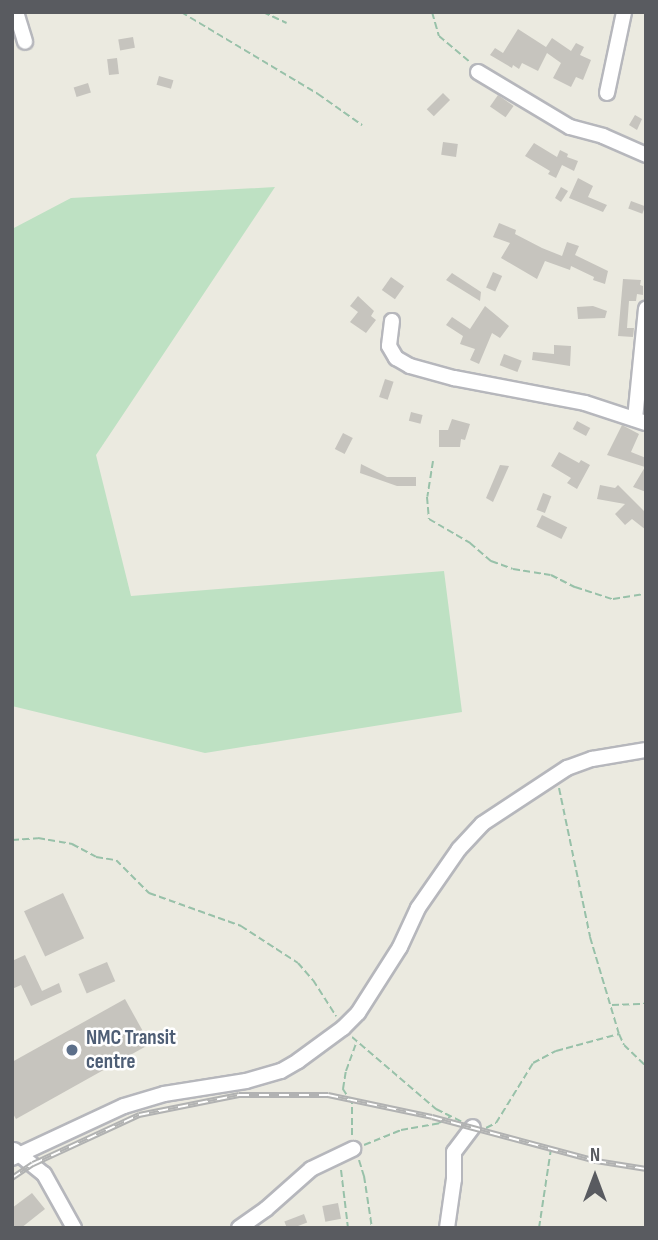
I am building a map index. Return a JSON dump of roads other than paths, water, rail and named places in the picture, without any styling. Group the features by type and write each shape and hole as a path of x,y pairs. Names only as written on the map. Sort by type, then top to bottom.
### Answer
{"street":[{"path":"16,12 26,42"},
{"path":"607,93 624,12"},
{"path":"478,72 570,127 603,136 646,155"},
{"path":"392,321 389,346 396,358 410,366 454,378 585,403 641,421 646,309"},
{"path":"14,1154 124,1106 164,1094 246,1081 281,1071 343,1028 358,1013 400,947 418,908 459,849 490,817 556,773 592,759 646,750"},
{"path":"447,1228 454,1179 454,1152 473,1127"},
{"path":"239,1228 266,1209 312,1169 353,1149"},
{"path":"14,1154 33,1164 51,1184 74,1228"}],"railway":[{"path":"12,1178 33,1164 139,1115 239,1095 328,1095 432,1117 596,1161 646,1169"}],"place":[{"name":"NMC Transit centre","path":"72,1050"}]}
